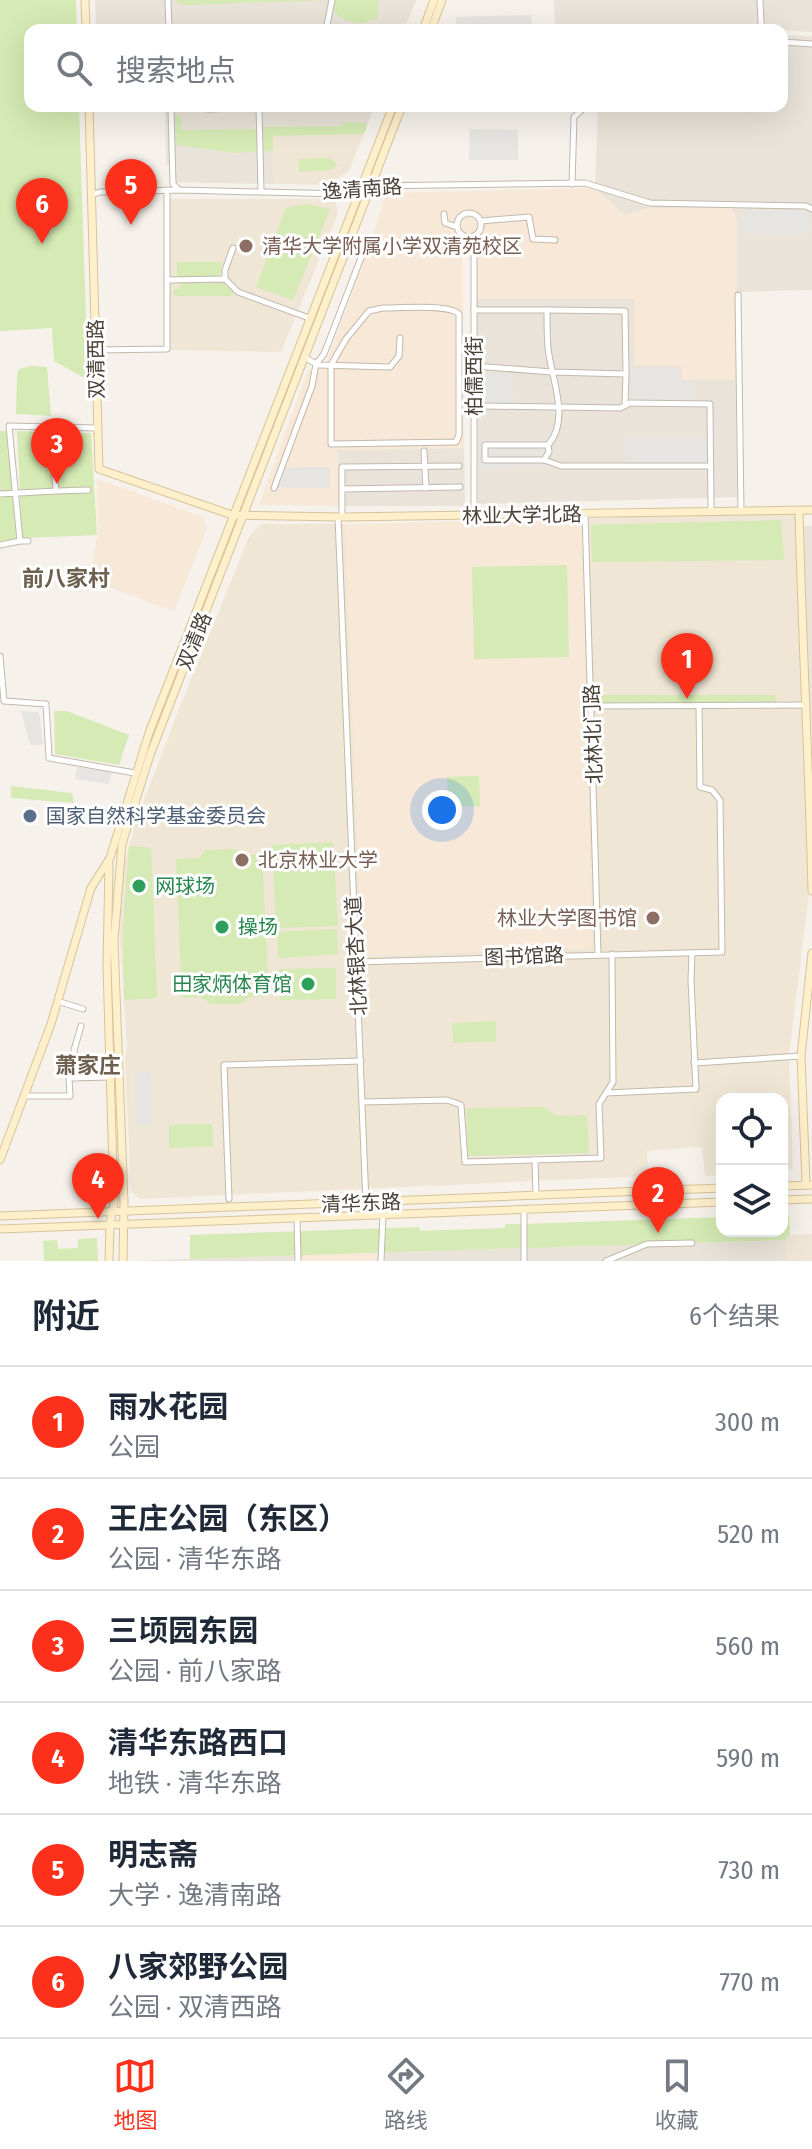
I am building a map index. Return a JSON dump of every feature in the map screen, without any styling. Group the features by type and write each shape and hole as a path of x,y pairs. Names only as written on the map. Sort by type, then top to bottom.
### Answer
{"main road":[{"path":"85,0 86,24"},
{"path":"425,24 434,0"},
{"path":"433,24 442,0"},
{"name":"双清西路","path":"89,112 99,469 232,515"},
{"name":"双清路","path":"123,1261 124,1207 114,941 122,844 150,755 244,516 300,355 309,318 391,112"},
{"name":"双清路","path":"109,1261 113,1207 106,924 110,858 135,773 232,515 400,112"},
{"path":"799,510 812,891"},
{"name":"林业大学北路","path":"232,515 474,516 812,510"},
{"name":"双清路","path":"0,1160 57,1001 91,888 110,858"},
{"path":"798,1199 806,1185 801,1056 812,953"},
{"name":"清华东路","path":"0,1216 113,1207 366,1203 716,1188"},
{"path":"788,1200 812,1199"},
{"name":"清华东路","path":"0,1229 716,1202"}],"street":[{"path":"168,0 169,24"},
{"path":"327,24 332,0"},
{"path":"760,0 761,23"},
{"path":"788,42 812,44"},
{"path":"171,112 173,184 179,190"},
{"path":"259,112 261,192"},
{"path":"572,184 574,117 579,112"},
{"name":"逸清南路","path":"91,195 100,192 167,190 341,194 370,186 585,183 650,203 806,206 812,209"},
{"path":"96,350 167,349 167,190"},
{"path":"444,214 445,223 457,227 464,236 472,237 479,233 481,221 476,214 468,213 460,216 457,227"},
{"path":"481,221 529,217 533,239 555,240"},
{"name":"柏儒西街","path":"472,237 474,516"},
{"path":"274,488 312,386 316,364 324,354 366,245"},
{"path":"233,248 225,279 238,292 309,318"},
{"path":"167,280 225,279"},
{"path":"738,295 741,511"},
{"path":"429,308 457,311 458,439 456,442 331,444 331,365 346,339 369,311 429,308"},
{"path":"474,310 625,311 625,405"},
{"path":"544,460 557,429 559,407 548,347 547,310"},
{"path":"300,355 316,364 390,367 399,356 400,338"},
{"path":"474,366 626,374"},
{"path":"484,406 620,408 630,403 710,404 711,512"},
{"path":"20,541 9,426 97,428"},
{"path":"548,445 485,445 485,460 544,460 561,466 711,466"},
{"path":"424,451 426,488"},
{"path":"53,455 56,491"},
{"path":"459,466 342,467 342,489 460,487"},
{"name":"北林银杏大道","path":"342,489 340,517 366,1203"},
{"path":"0,494 88,490"},
{"name":"北林北门路","path":"585,514 598,954"},
{"path":"0,545 28,541"},
{"path":"0,656 4,701 46,704 49,758 135,773"},
{"path":"592,706 807,705"},
{"name":"图书馆路","path":"355,962 722,952 720,800 712,790 700,787 699,706"},
{"path":"606,1093 696,1089 692,953"},
{"path":"363,1102 447,1100 461,1105 465,1162 601,1158 599,1104 613,1082 612,954"},
{"path":"57,1001 83,1009"},
{"path":"75,1078 74,1050 81,1026"},
{"path":"694,1063 801,1056"},
{"path":"229,1199 224,1065 361,1061"},
{"path":"25,1096 70,1096 69,1078 110,1077"},
{"path":"535,1160 536,1195"},
{"path":"524,1210 524,1261"},
{"path":"381,1261 383,1215"},
{"path":"297,1218 298,1261"},
{"path":"606,1261 647,1244 692,1243"}],"shaded area":[{"path":"95,0 416,0 406,24 96,24"},
{"path":"554,0 812,0 812,32 788,30 788,24 555,24"},
{"path":"531,15 532,24 457,24 456,17"},
{"path":"788,35 812,36 812,290 736,292 737,219 649,208 624,215 595,188 598,112 788,112"},
{"path":"165,112 372,112 364,134 273,136 274,184 170,182 170,165 166,165"},
{"path":"470,129 518,130 518,160 469,160"},
{"path":"364,134 349,171 328,185 274,184 273,136"},
{"path":"595,188 625,215 649,208 732,208 737,219 736,380 683,380 681,366 634,365 634,299 477,299 476,241 462,247 464,448 338,450 338,506 259,505 308,370 320,370 325,365 386,193"},
{"name":"清华大学附属小学双清苑校区","path":"168,199 335,199 338,213 281,352 169,350"},
{"path":"743,210 808,210 809,233 743,234"},
{"path":"477,299 634,299 682,366 683,380 736,380 737,497 478,504"},
{"path":"629,367 680,369 680,382 692,382 692,404 630,403"},
{"path":"480,373 512,374 513,406 479,407"},
{"path":"627,438 710,438 711,468 627,469"},
{"path":"546,440 546,466 481,467 481,441"},
{"path":"464,448 465,506 338,506 337,450"},
{"path":"330,467 330,488 274,488 281,468"},
{"path":"97,479 203,517 207,528 174,611 89,580 98,533"},
{"name":"北京林业大学","path":"799,510 809,893 789,1056 793,1169 788,1169 788,1093 716,1093 716,1175 705,1176 702,1147 697,1147 647,1151 648,1176 141,1199 131,1191 127,1047 119,927 124,865 137,818 249,537 261,524 345,524 362,956 592,948 582,519"},
{"path":"582,519 592,948 362,956 345,524"},
{"path":"804,526 812,526 812,744 806,638"},
{"path":"21,711 39,712 43,745 30,745"},
{"path":"77,767 112,772 109,784 75,779"},
{"path":"151,1071 152,1125 136,1125 134,1072"},
{"path":"812,1234 812,1261 787,1261 788,1235"},
{"path":"786,1240 787,1261 385,1261 385,1252"},
{"path":"385,1252 385,1261 300,1261 300,1255"},
{"path":"300,1255 300,1261 130,1261"}],"green space":[{"path":"0,0 76,0 77,24 24,24 24,112 79,112 88,380 54,361 52,328 0,331"},
{"path":"175,0 329,0 182,5"},
{"path":"335,0 378,0 378,17 360,23 349,21 334,11"},
{"path":"175,115 181,115 181,130 257,129 258,151 236,153 177,145"},
{"path":"343,122 367,123 364,134 273,136 273,151 264,151 263,127 342,126"},
{"path":"330,158 338,165 330,170 299,172 299,159"},
{"path":"307,204 330,209 293,300 256,287 286,208"},
{"path":"177,262 221,262 221,273 215,278 177,278"},
{"path":"181,283 223,283 233,291 233,296 174,296 174,289 180,289"},
{"path":"47,367 51,416 16,414 17,375 19,369"},
{"path":"0,431 7,431 17,541 0,543"},
{"path":"17,431 91,433 97,535 22,538"},
{"path":"781,520 784,560 592,562 591,525"},
{"path":"567,565 569,657 474,659 472,567"},
{"path":"599,695 775,695 776,705 598,704"},
{"path":"54,711 67,711 129,735 119,765 55,754"},
{"path":"479,776 480,806 448,807 447,777"},
{"path":"11,786 72,793 74,803 11,798"},
{"path":"333,842 338,926 276,928 272,845"},
{"name":"网球场","path":"129,846 151,848 157,998 124,1000 123,927"},
{"name":"操场","path":"235,849 246,855 262,854 269,996 250,997 240,1004 212,1004 200,997 182,998 176,859 199,858 205,850"},
{"path":"337,929 338,954 278,958 277,932"},
{"name":"田家炳体育馆","path":"336,968 336,999 280,1000 279,969"},
{"path":"496,1021 496,1041 453,1043 452,1023"},
{"path":"544,1107 557,1116 587,1115 589,1153 468,1156 466,1108"},
{"path":"212,1124 213,1146 169,1148 169,1125"},
{"path":"716,1217 716,1237 786,1237 786,1240 526,1248 526,1224"},
{"path":"505,1224 522,1224 521,1248 190,1259 190,1235 419,1227 420,1231 505,1228"},
{"path":"97,1238 98,1261 44,1261 43,1241 57,1240 58,1249 78,1248 78,1239"}],"place":[{"name":"明志斋","path":"131,225"},
{"name":"八家郊野公园","path":"42,244"},
{"name":"清华大学附属小学双清苑校区","path":"246,246"},
{"name":"三顷园东园","path":"57,484"},
{"name":"雨水花园","path":"687,699"},
{"name":"国家自然科学基金委员会","path":"30,816"},
{"name":"北京林业大学","path":"242,860"},
{"name":"网球场","path":"139,886"},
{"name":"林业大学图书馆","path":"653,918"},
{"name":"操场","path":"222,927"},
{"name":"田家炳体育馆","path":"308,984"},
{"name":"清华东路西口","path":"98,1219"},
{"name":"王庄公园（东区）","path":"658,1233"}],"district":[{"name":"前八家村","path":"66,578"},
{"name":"萧家庄","path":"88,1065"}]}
